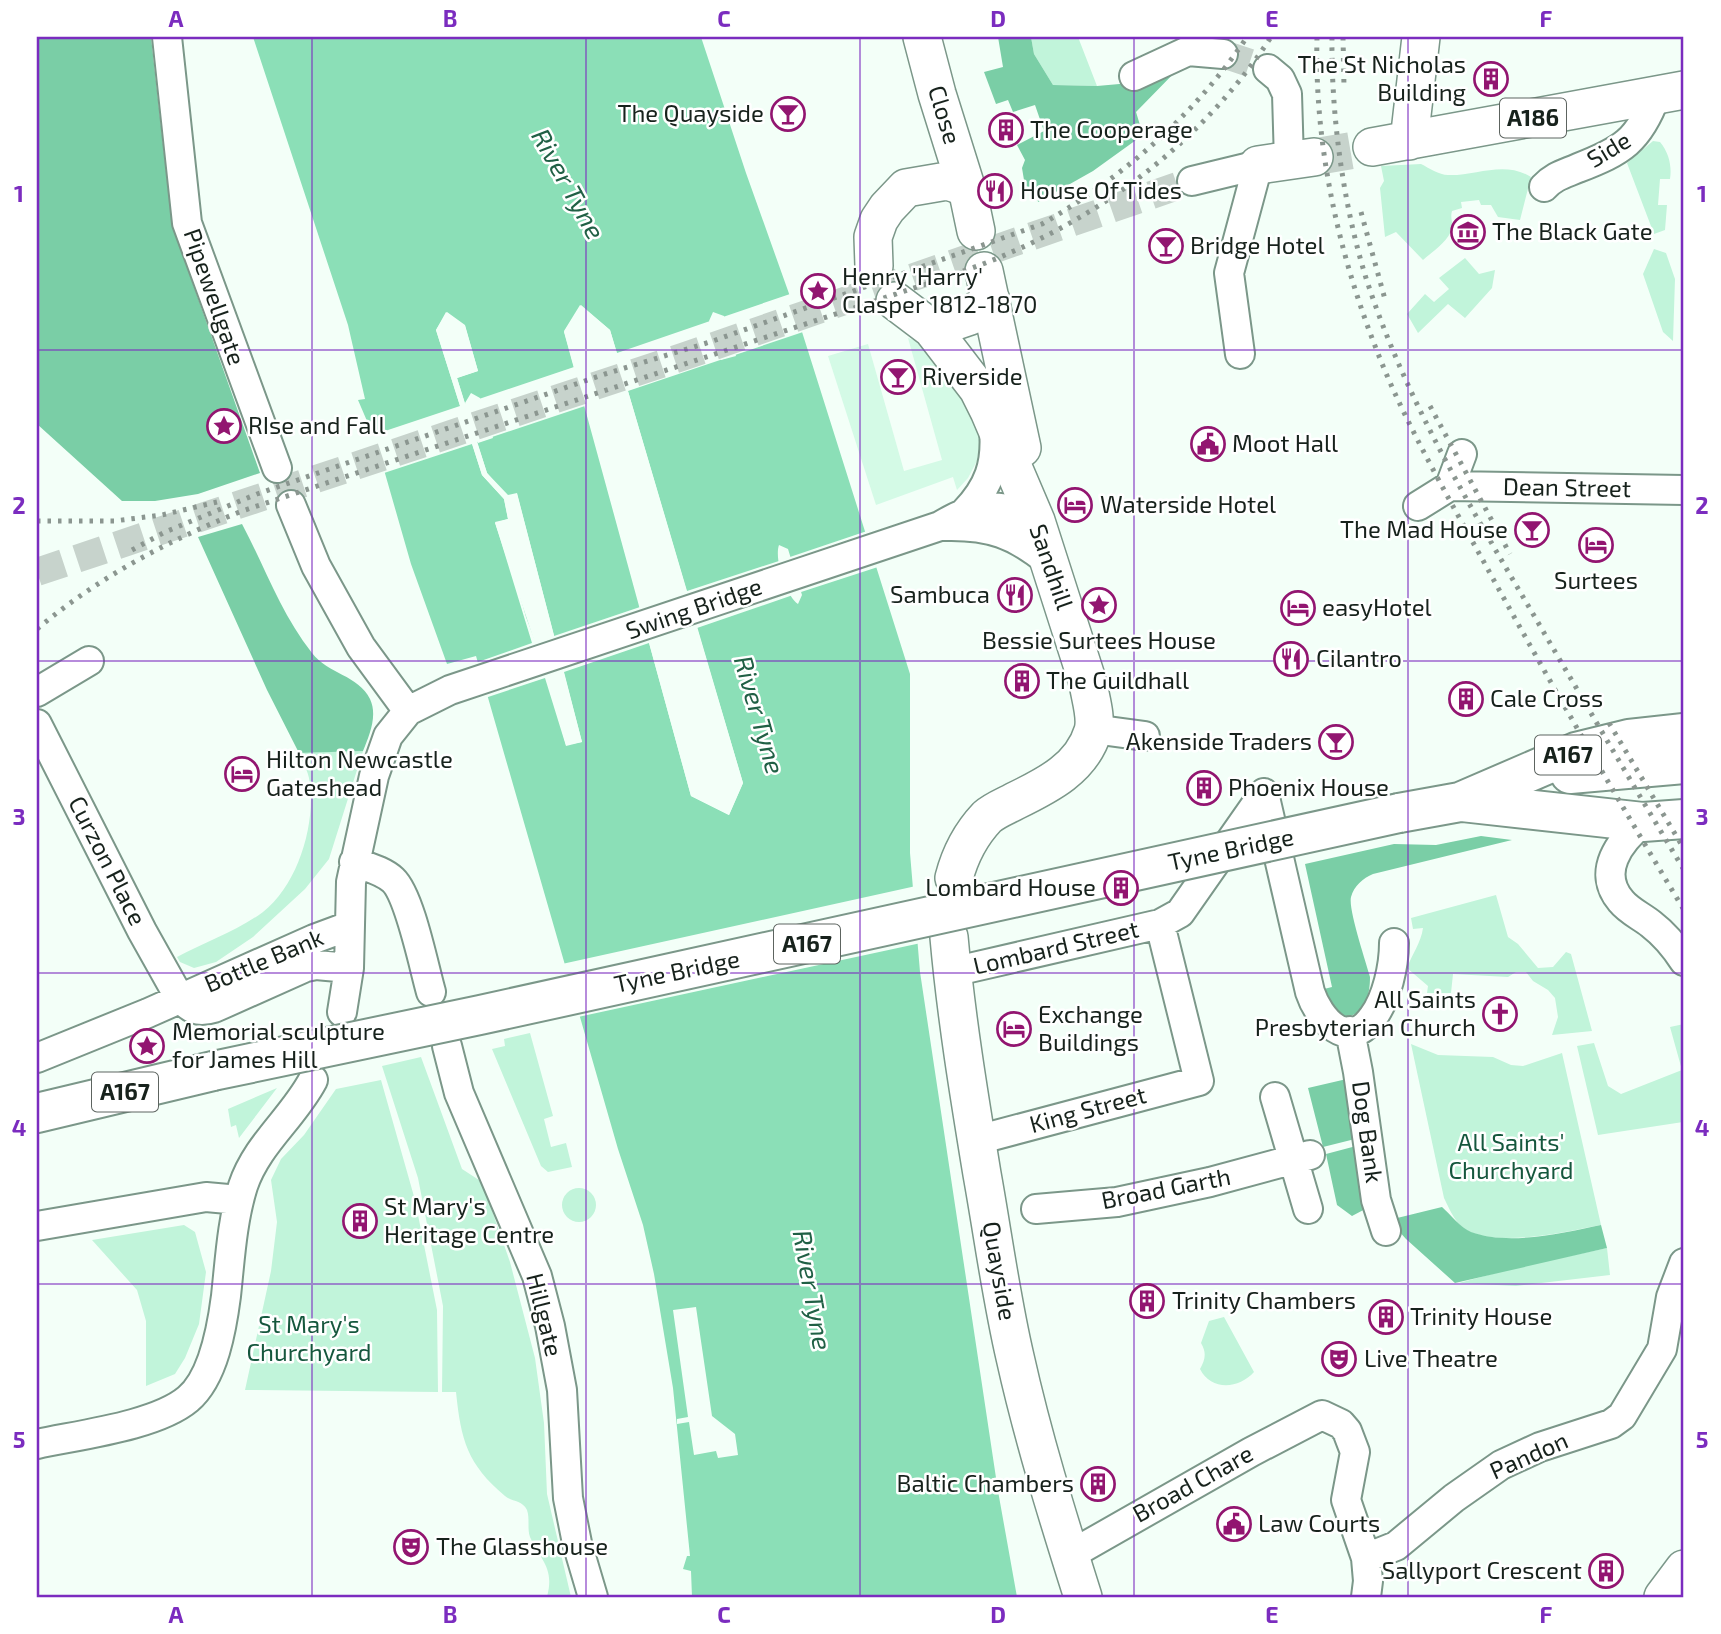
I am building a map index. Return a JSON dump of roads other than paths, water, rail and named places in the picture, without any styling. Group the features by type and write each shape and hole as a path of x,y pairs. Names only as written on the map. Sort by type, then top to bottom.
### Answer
{"highway":[{"name":"A167","path":"1460,802 1576,752 1629,739 1684,733"},
{"path":"1460,802 1516,791 1567,774 1684,764"},
{"path":"1516,791 1563,798 1684,791"},
{"name":"A167","path":"1460,802 1643,822 1684,819"},
{"name":"Tyne Bridge","path":"37,1113 213,1071 1399,813 1460,802"}],"main road":[{"name":"Close","path":"922,37 936,94 968,193 976,231"},
{"path":"1372,147 1409,141 1421,37"},
{"name":"A186","path":"1409,141 1670,92"},
{"path":"874,266 873,237 879,220 932,159 939,143 942,125 936,94"},
{"path":"906,188 947,181 960,185 968,193"},
{"path":"932,329 970,316 987,285 1036,521"},
{"name":"Sandhill","path":"895,301 932,329 978,389 989,411 1036,521 1088,683 1093,729"},
{"path":"954,878 963,850 971,836 989,816 1068,771 1082,753 1093,729"},
{"name":"Quayside","path":"949,937 976,1140 1015,1357 1051,1493 1083,1597"},
{"path":"1662,1597 1684,1569"}],"street":[{"name":"Pipewellgate","path":"167,37 187,223 277,468"},
{"path":"1134,76 1188,51 1223,54"},
{"path":"1240,354 1229,273 1287,161 1287,94 1280,79 1268,69"},
{"name":"Side","path":"1544,187 1554,177 1617,150 1636,135 1670,92"},
{"path":"1192,181 1287,161"},
{"path":"965,512 978,499 991,475 995,444 989,411"},
{"path":"1418,506 1450,486 1462,454"},
{"name":"Dean Street","path":"1450,486 1684,490"},
{"path":"291,505 316,566 361,647 408,711 388,736 374,776 354,862 349,968 342,1012"},
{"path":"927,530 978,508 1000,508 1019,512 1036,521"},
{"path":"927,530 980,527 998,531 1030,547 1049,562"},
{"name":"Swing Bridge","path":"408,711 430,698 472,682 927,530"},
{"path":"37,692 89,661"},
{"name":"Curzon Place","path":"37,724 142,931 180,997"},
{"path":"1093,729 1145,736"},
{"path":"1160,924 1180,913 1264,793 1314,1002 1318,1013 1328,1024 1339,1030 1350,1031 1365,1027 1376,1013 1394,961 1394,943"},
{"path":"1643,822 1615,853 1611,867 1614,890 1622,902 1662,933 1684,961"},
{"path":"354,862 382,873 397,884 430,992"},
{"name":"Lombard Street","path":"952,972 1160,924"},
{"name":"King Street","path":"976,1140 1199,1081 1160,924"},
{"name":"Bottle Bank","path":"37,1058 349,926"},
{"name":"Bottle Bank","path":"180,997 194,1010 208,1010 306,967 316,965 349,968"},
{"name":"Dog Bank","path":"1350,1031 1376,1200 1387,1231"},
{"name":"Hillgate","path":"447,1046 459,1093 537,1276 562,1390 568,1498 577,1543 593,1597"},
{"path":"37,1444 138,1421 165,1412 190,1398 208,1370 218,1342 239,1200 248,1171 313,1080"},
{"path":"1275,1097 1302,1157 1308,1209"},
{"name":"Broad Garth","path":"1036,1209 1117,1202 1210,1182 1302,1157"},
{"path":"37,1226 206,1197 239,1200"},
{"name":"Pandon","path":"1366,1558 1396,1546 1454,1498 1501,1465 1540,1447 1611,1423 1622,1416 1662,1349 1671,1297 1684,1263"},
{"name":"Broad Chare","path":"1070,1555 1318,1415 1328,1415 1341,1424 1352,1441 1354,1460 1346,1500 1366,1558"},
{"path":"1366,1558 1366,1597"}],"water":[{"name":"River Tyne","path":"253,37 701,37 797,316 910,674 910,853 920,972 998,1491 1017,1597 692,1597 691,1571 683,1569 687,1556 690,1556 673,1388 643,1225 618,1149 476,656 447,664 411,564 376,442 358,400 365,399 348,325","holes":["581,305 610,330 743,783 729,815 691,796 564,332","446,312 465,326 478,371 457,378 487,473 507,496 517,494 582,742 566,745 553,697 495,523 508,519 504,499 482,475 436,330","713,312 724,316 736,356 721,360 709,321","471,393 480,398 493,438 478,443 465,403","779,545 788,549 802,595 798,604 785,586 778,559"]}],"tunnel":[{"path":"1223,54 1268,69"},
{"path":"1314,157 1372,147"},
{"path":"37,572 685,356 1192,181"}],"railway":[{"path":"132,550 165,532 257,494 605,374 710,342 1042,224 1101,186 1155,142 1204,93 1247,37"},
{"path":"37,629 85,593 135,562 242,511 932,282 989,262 1046,236 1121,191 1188,136 1218,106 1271,37"},
{"path":"1317,37 1321,127 1335,216 1360,303 1392,387 1427,458 1514,617 1684,910"},
{"path":"1332,37 1336,128 1351,220 1366,278 1400,367 1464,495 1684,870"},
{"path":"1343,37 1344,87"},
{"path":"1361,212 1386,303"},
{"path":"1430,406 1510,554"},
{"path":"37,521 114,521 162,515 217,502"},
{"path":"1609,723 1684,849"}],"place":[{"name":"The St Nicholas Building","path":"1491,79"},
{"name":"The Quayside","path":"788,114"},
{"name":"The Cooperage","path":"1006,130"},
{"name":"House Of Tides","path":"995,191"},
{"name":"The Black Gate","path":"1468,232"},
{"name":"Bridge Hotel","path":"1166,246"},
{"name":"Henry 'Harry' Clasper 1812-1870","path":"818,291"},
{"name":"Riverside","path":"898,377"},
{"name":"RIse and Fall","path":"224,426"},
{"name":"Moot Hall","path":"1208,444"},
{"name":"Waterside Hotel","path":"1075,505"},
{"name":"The Mad House","path":"1532,530"},
{"name":"Surtees","path":"1596,545"},
{"name":"Sambuca","path":"1015,595"},
{"name":"Bessie Surtees House","path":"1099,605"},
{"name":"easyHotel","path":"1298,608"},
{"name":"Cilantro","path":"1291,659"},
{"name":"The Guildhall","path":"1022,681"},
{"name":"Cale Cross","path":"1466,699"},
{"name":"Akenside Traders","path":"1336,742"},
{"name":"Hilton Newcastle Gateshead","path":"242,774"},
{"name":"Phoenix House","path":"1204,788"},
{"name":"Lombard House","path":"1121,888"},
{"name":"All Saints Presbyterian Church","path":"1500,1014"},
{"name":"Exchange Buildings","path":"1014,1029"},
{"name":"Memorial sculpture for James Hill","path":"147,1046"},
{"name":"St Mary's Heritage Centre","path":"360,1221"},
{"name":"Trinity Chambers","path":"1147,1301"},
{"name":"Trinity House","path":"1386,1317"},
{"name":"Live Theatre","path":"1339,1359"},
{"name":"Baltic Chambers","path":"1098,1484"},
{"name":"Law Courts","path":"1234,1524"},
{"name":"The Glasshouse","path":"411,1547"},
{"name":"Sallyport Crescent","path":"1606,1571"}],"park label":[{"name":"All Saints' Churchyard","path":"1511,1157"},
{"name":"St Mary's Churchyard","path":"309,1339"}]}
